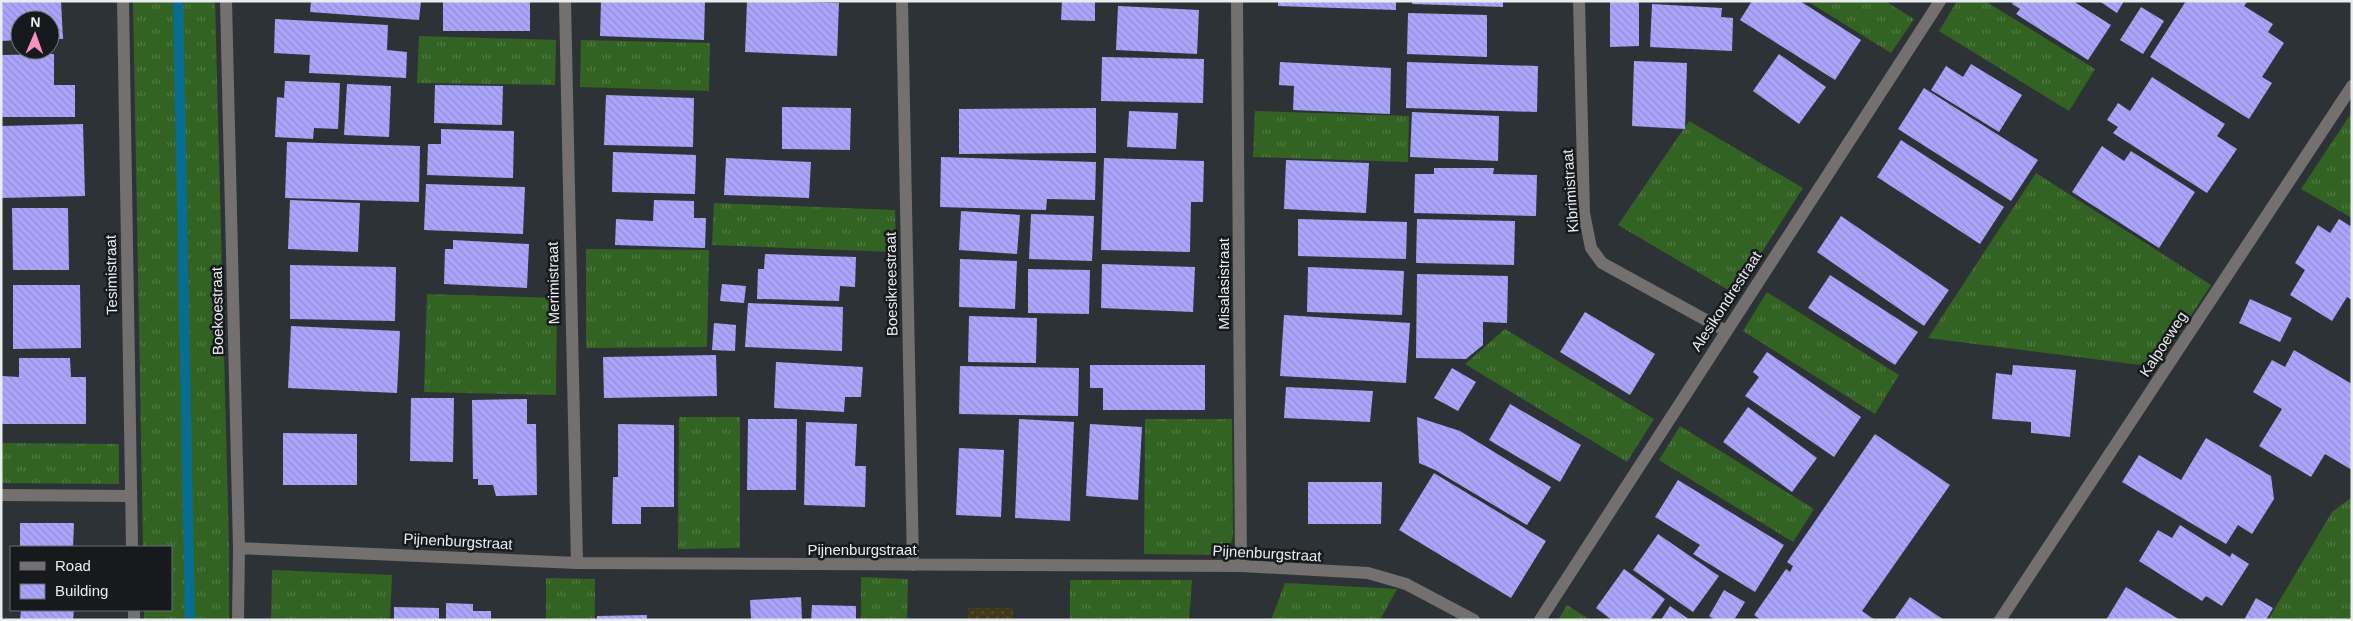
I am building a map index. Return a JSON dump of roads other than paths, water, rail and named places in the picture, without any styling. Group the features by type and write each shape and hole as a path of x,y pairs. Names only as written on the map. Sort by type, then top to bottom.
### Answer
{"street":[{"name":"Tesimistraat","path":"122,1 132,546"},
{"name":"Boekoestraat","path":"226,1 239,548 238,620"},
{"name":"Merimistraat","path":"565,1 577,563"},
{"name":"Boesikreestraat","path":"902,1 913,565"},
{"name":"Misalasistraat","path":"1237,1 1241,566"},
{"name":"Kibrimistraat","path":"1579,1 1584,213 1591,248 1602,263 1726,331"},
{"name":"Alesikondrestraat","path":"1540,620 1940,1"},
{"name":"Kalpoeweg","path":"2000,620 2352,86"},
{"path":"2,495 132,496"},
{"name":"Pijnenburgstraat","path":"239,548 577,563 1241,566 1368,573 1406,584 1474,620"}],"waterway":[{"path":"178,1 190,620"}]}
